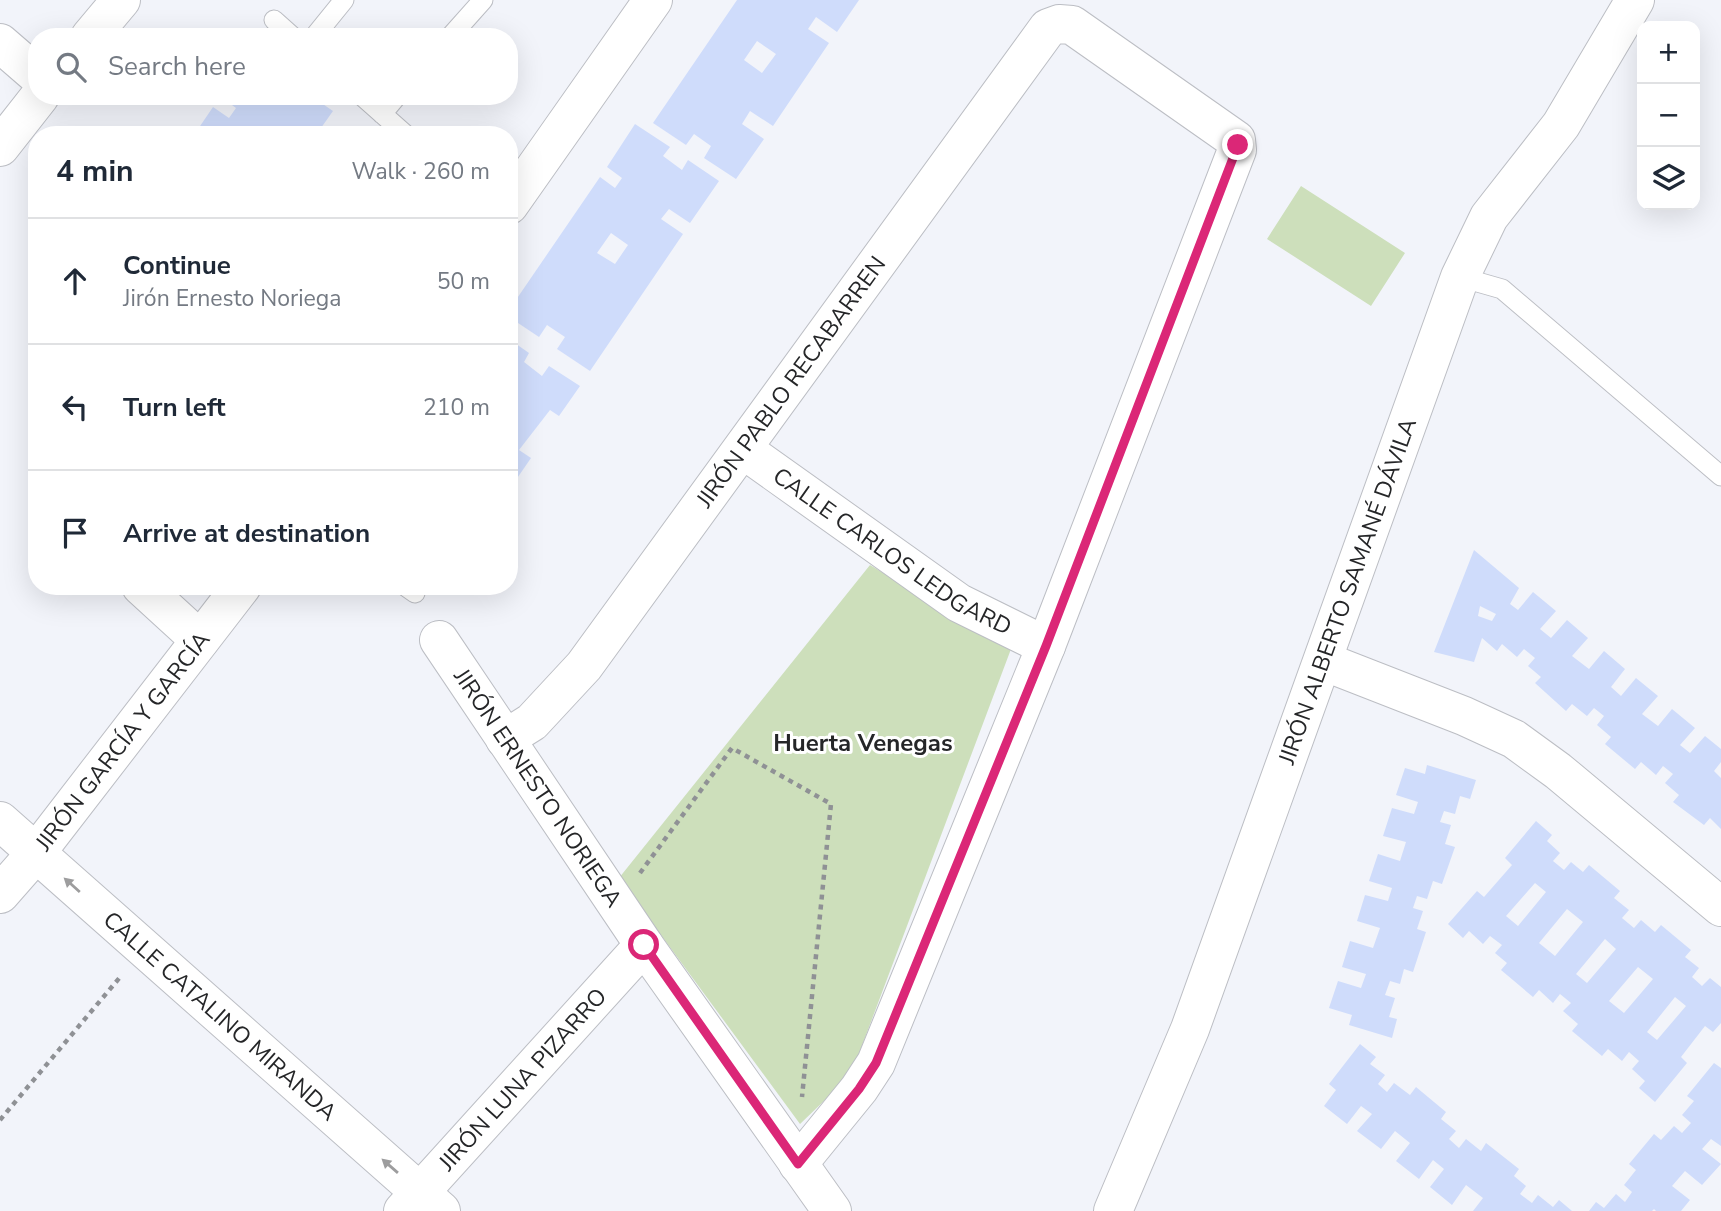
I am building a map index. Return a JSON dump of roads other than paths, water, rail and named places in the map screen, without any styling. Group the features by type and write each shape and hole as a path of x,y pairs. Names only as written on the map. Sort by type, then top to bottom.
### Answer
{"street":[{"path":"98,28 121,0"},
{"path":"518,192 653,0"},
{"name":"JIRÓN ALBERTO SAMANÉ DÁVILA","path":"1113,1211 1190,1028 1460,277 1489,217 1560,125 1635,0"},
{"name":"JIRÓN PABLO RECABARREN","path":"505,739 532,722 584,667 1048,28 1059,24 1072,25 1236,141 1237,150 1046,646"},
{"path":"0,43 28,67"},
{"path":"0,147 33,105"},
{"name":"CALLE CARLOS LEDGARD","path":"744,450 959,603 1046,646"},
{"path":"151,595 200,640"},
{"name":"JIRÓN GARCÍA Y GARCÍA","path":"0,894 36,853 235,595"},
{"name":"JIRÓN ERNESTO NORIEGA","path":"439,640 644,945 832,1211"},
{"path":"798,1164 859,1089 876,1063 1046,646"},
{"path":"1323,660 1464,716 1514,739 1558,771 1721,907"},
{"name":"CALLE CATALINO MIRANDA","path":"0,821 144,949 421,1205"},
{"name":"JIRÓN LUNA PIZARRO","path":"421,1205 644,945"}],"lane":[{"path":"321,28 344,0"},
{"path":"458,28 483,0"},
{"path":"274,20 283,28"},
{"path":"372,105 396,126"},
{"path":"382,114 390,105"},
{"path":"1460,277 1502,289 1721,476"}],"district":[{"name":"Huerta Venegas","path":"863,743"}]}
